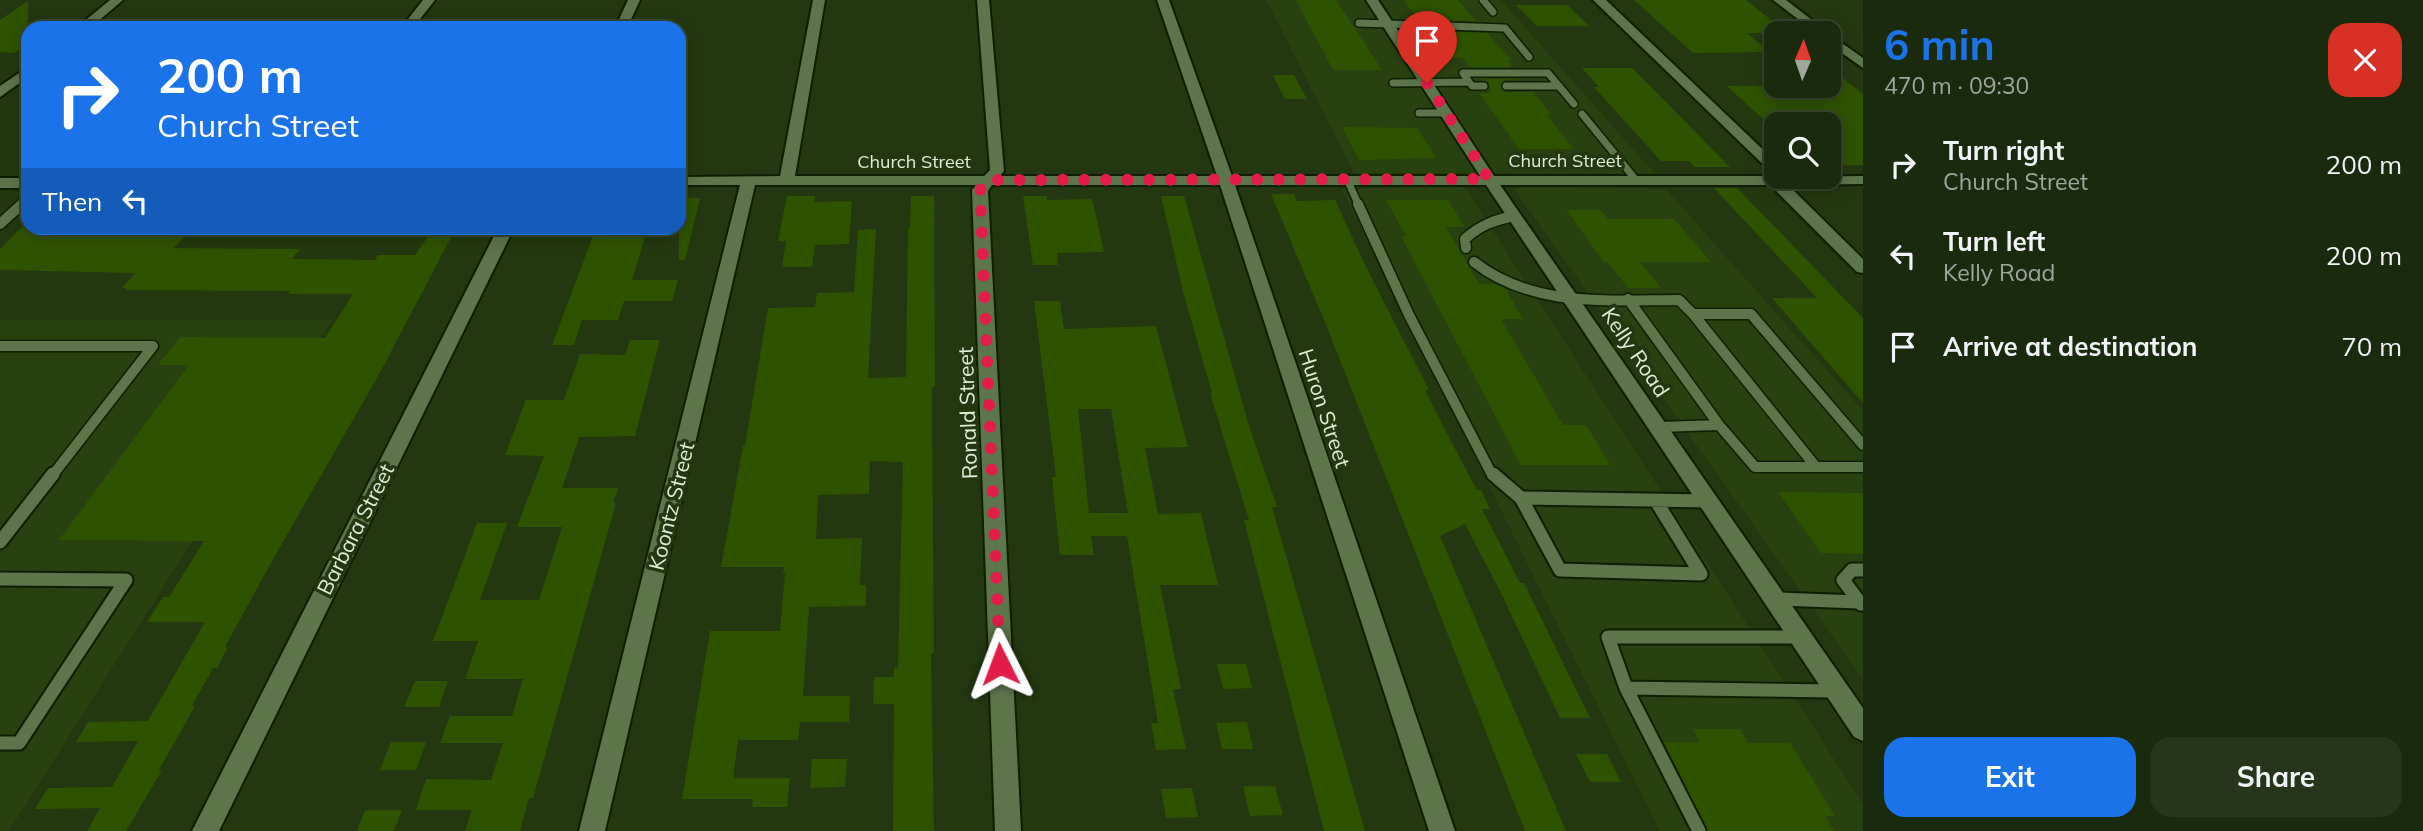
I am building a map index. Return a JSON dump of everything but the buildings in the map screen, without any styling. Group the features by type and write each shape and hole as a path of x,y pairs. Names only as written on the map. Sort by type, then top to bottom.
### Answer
{"street":[{"path":"91,21 117,0"},
{"path":"412,21 429,0"},
{"path":"624,21 634,0"},
{"path":"787,180 819,0"},
{"name":"Ronald Street","path":"983,0 997,171 980,190 1008,831"},
{"name":"Huron Street","path":"1163,0 1226,180 1442,831"},
{"name":"Kelly Road","path":"1372,0 1489,179 1863,729"},
{"path":"1599,0 1764,162"},
{"path":"1779,0 1807,21"},
{"path":"1841,47 1863,64"},
{"path":"0,93 21,76"},
{"name":"Church Street","path":"686,180 1636,180 1764,176"},
{"name":"Church Street","path":"1841,179 1863,180"},
{"name":"Koontz Street","path":"592,831 750,180"},
{"path":"0,183 21,183"},
{"path":"1782,189 1863,268"},
{"name":"Barbara Street","path":"205,831 503,235"}],"lane":[{"path":"1483,0 1493,12"},
{"path":"1359,23 1505,28 1529,57"},
{"path":"1485,86 1472,86 1462,73 1548,73 1574,104"},
{"path":"1394,83 1469,82"},
{"path":"1506,86 1559,86"},
{"path":"1419,113 1446,113"},
{"path":"1582,114 1636,180"},
{"path":"1347,179 1409,315 1490,471 1521,498 1560,570 1701,574 1656,501"},
{"path":"0,224 21,204"},
{"path":"1466,248 1465,239 1476,228 1487,221 1514,216"},
{"path":"1474,262 1490,274 1515,286 1573,300 1679,300 1816,467"},
{"path":"1628,299 1719,425 1755,467 1863,467"},
{"path":"1693,314 1751,314 1863,445"},
{"path":"0,542 153,346 1,348"},
{"path":"1658,426 1719,425"},
{"path":"1521,498 1709,501"},
{"path":"1861,604 1843,580 1852,570 1863,570"},
{"path":"0,579 126,580 19,743 0,743"},
{"path":"1774,599 1861,604"},
{"path":"1699,831 1626,688 1608,637 1800,636"},
{"path":"1626,688 1837,691"}],"shaded area":[{"path":"1266,0 1501,0 1655,174 1354,173"},
{"path":"1464,186 1863,804 1863,831 1660,831 1342,189"},
{"path":"1521,186 1666,189 1863,411 1863,679 1514,189"},
{"path":"0,320 332,320 9,831 0,831"}],"route":[{"path":"1000,664 980,190 989,180 1489,179 1427,83"}]}
